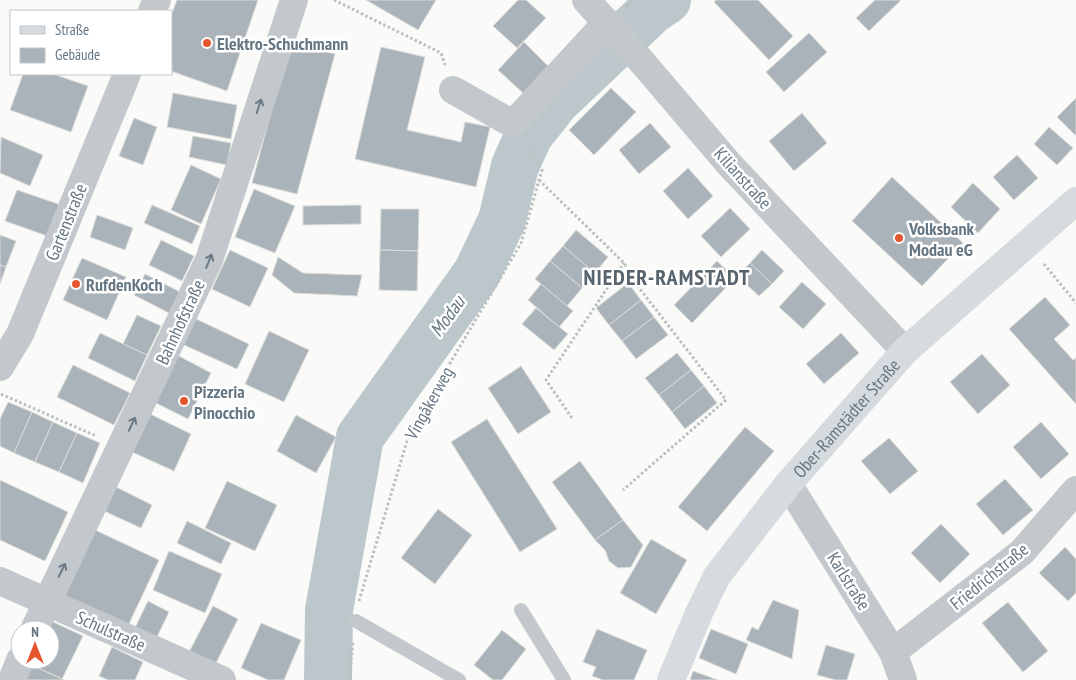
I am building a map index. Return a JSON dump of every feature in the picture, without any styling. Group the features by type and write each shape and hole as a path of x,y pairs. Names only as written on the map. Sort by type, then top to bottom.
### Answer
{"main road":[{"name":"Ober-Ramstädter Straße","path":"672,680 699,613 717,576 788,484 905,351 1076,201"}],"street":[{"name":"Bahnhofstraße","path":"38,620 209,260 294,0"},
{"name":"Kilianstraße","path":"586,0 643,63 729,164 905,351"},
{"path":"452,90 513,124 607,22"},
{"name":"Gartenstraße","path":"0,367 20,334 127,75"},
{"name":"Karlstraße","path":"788,484 893,652 903,680"},
{"name":"Friedrichstraße","path":"893,652 1022,552 1076,490"},
{"name":"Schulstraße","path":"0,582 222,680"}],"lane":[{"path":"521,610 564,680"},
{"path":"356,621 459,680"}],"path":[{"path":"334,0 441,53 452,90"},
{"name":"Vingåkerweg","path":"349,680 359,598 410,431 521,243 542,170"},
{"path":"539,180 624,263 633,280 726,400 624,490"},
{"path":"572,418 546,380 624,263"},
{"path":"1055,276 1076,303"},
{"path":"0,394 121,448"}],"building":[{"name":"Elektro-Schuchmann","path":"177,0 258,0 227,91 172,71 172,13"},
{"path":"366,0 436,0 418,30"},
{"path":"518,0 526,0 546,18 517,48 493,26"},
{"path":"716,0 758,0 793,36 769,60 714,2"},
{"path":"875,0 901,0 869,31 856,18"},
{"path":"809,33 827,52 784,92 766,72"},
{"path":"290,42 335,54 297,194 252,183"},
{"path":"524,42 548,66 523,93 498,70"},
{"path":"381,47 425,57 407,130 461,142 465,122 490,127 476,187 355,159"},
{"path":"23,75 56,75 88,86 71,132 10,110"},
{"path":"611,88 636,112 594,155 569,130"},
{"path":"173,93 237,105 231,139 167,127"},
{"path":"1076,98 1076,136 1057,117"},
{"path":"802,113 827,143 794,171 769,141"},
{"path":"134,118 157,127 143,165 119,156"},
{"path":"650,123 671,147 639,174 619,150"},
{"path":"1049,127 1073,148 1057,165 1034,144"},
{"path":"193,136 231,143 227,165 189,157"},
{"path":"1,137 43,155 30,186 0,173"},
{"path":"1017,155 1038,178 1014,200 993,177"},
{"path":"191,165 221,179 201,224 171,210"},
{"path":"688,168 713,196 688,219 663,191"},
{"path":"892,177 963,243 922,286 852,221"},
{"path":"973,183 1000,209 978,233 951,207"},
{"path":"254,189 295,206 275,253 235,237"},
{"path":"17,190 64,206 53,238 5,221"},
{"path":"152,205 200,226 192,244 144,223"},
{"path":"361,205 361,224 303,225 303,206"},
{"path":"730,208 750,229 721,257 701,236"},
{"path":"381,209 419,209 418,251 380,250"},
{"path":"97,215 133,228 125,250 90,237"},
{"path":"576,230 608,257 595,273 563,246"},
{"path":"0,235 16,241 6,267 0,265"},
{"path":"161,240 194,256 182,281 149,265"},
{"path":"563,246 595,273 582,288 550,261"},
{"path":"230,250 268,268 250,307 212,289"},
{"path":"380,250 418,251 417,291 379,290"},
{"path":"762,250 784,271 772,284 750,263"},
{"path":"278,257 303,273 362,275 357,296 294,293 272,275"},
{"path":"82,258 126,277 107,320 63,300"},
{"path":"550,261 582,288 567,306 535,279"},
{"path":"717,261 735,278 692,323 674,305"},
{"path":"750,263 772,284 759,296 737,276"},
{"path":"0,265 6,267 0,284"},
{"path":"145,274 182,293 171,314 134,295"},
{"path":"802,282 826,304 803,329 779,307"},
{"path":"628,283 641,300 609,325 596,308"},
{"path":"541,284 573,311 559,327 528,300"},
{"path":"1045,297 1070,325 1054,339 1073,360 1076,358 1076,404 1009,329"},
{"path":"641,300 654,317 622,341 609,325"},
{"path":"536,308 568,334 554,350 522,324"},
{"path":"137,315 161,326 147,355 123,344"},
{"path":"654,317 668,335 636,359 622,341"},
{"path":"194,318 249,344 237,369 182,344"},
{"path":"269,331 309,350 284,402 245,384"},
{"path":"100,333 147,355 135,381 88,358"},
{"path":"841,333 859,353 824,384 806,364"},
{"path":"677,353 691,370 659,395 645,378"},
{"path":"982,354 1010,385 978,414 950,382"},
{"path":"177,355 211,373 188,419 154,402"},
{"path":"73,365 130,393 114,425 57,397"},
{"path":"521,366 551,412 518,434 488,388"},
{"path":"691,370 704,386 672,412 659,395"},
{"path":"704,386 717,403 685,429 672,412"},
{"path":"8,402 32,412 14,453 0,446 0,419"},
{"path":"32,412 53,422 35,462 14,453"},
{"path":"150,414 191,434 174,471 132,452"},
{"path":"296,415 336,437 316,473 277,451"},
{"path":"487,419 557,529 520,552 451,442"},
{"path":"53,422 77,433 59,472 35,462"},
{"path":"1041,422 1069,454 1041,479 1013,447"},
{"path":"745,427 774,451 707,531 678,507"},
{"path":"77,433 100,443 83,483 59,472"},
{"path":"889,438 918,471 890,494 861,461"},
{"path":"580,461 623,520 595,540 552,482"},
{"path":"1005,479 1033,510 1003,535 976,504"},
{"path":"0,480 68,512 45,561 0,540"},
{"path":"227,481 277,505 255,551 205,528"},
{"path":"116,487 152,505 141,528 104,511"},
{"path":"438,509 472,535 435,584 401,558"},
{"path":"623,520 643,545 631,567 618,568 609,561 605,550 595,540"},
{"path":"187,521 231,543 221,564 177,543"},
{"path":"941,524 970,554 940,583 911,553"},
{"path":"95,530 159,560 127,628 63,599"},
{"path":"651,539 687,560 656,614 620,593"},
{"path":"1065,547 1076,559 1076,593 1068,601 1039,573"},
{"path":"169,551 222,574 205,613 153,590"},
{"path":"773,600 799,610 792,659 746,640 752,627 758,630"},
{"path":"148,601 169,612 154,643 133,632"},
{"path":"1008,602 1048,651 1023,672 982,623"},
{"path":"213,606 238,619 212,671 186,658"},
{"path":"261,623 301,640 284,680 268,680 241,668"},
{"path":"60,625 83,636 62,679 42,670 60,670"},
{"path":"597,629 647,650 634,680 603,680 592,676 596,667 583,662"},
{"path":"711,629 748,644 736,674 699,658"},
{"path":"502,630 526,649 502,680 493,680 474,665"},
{"path":"826,645 855,654 847,680 836,680 817,675"},
{"path":"112,647 143,662 135,680 108,680 99,676"},
{"path":"28,670 42,670 64,680 23,680"},
{"path":"693,671 718,680 690,680"}],"waterway":[{"name":"Modau","path":"328,680 329,610 360,437 477,273 502,220 515,166 529,135 556,101 651,11 667,0"}],"place":[{"name":"Elektro-Schuchmann","path":"207,43"},
{"name":"Volksbank Modau eG","path":"899,238"},
{"name":"RufdenKoch","path":"76,284"},
{"name":"Pizzeria Pinocchio","path":"184,401"}],"district":[{"name":"NIEDER-RAMSTADT","path":"667,277"}]}
